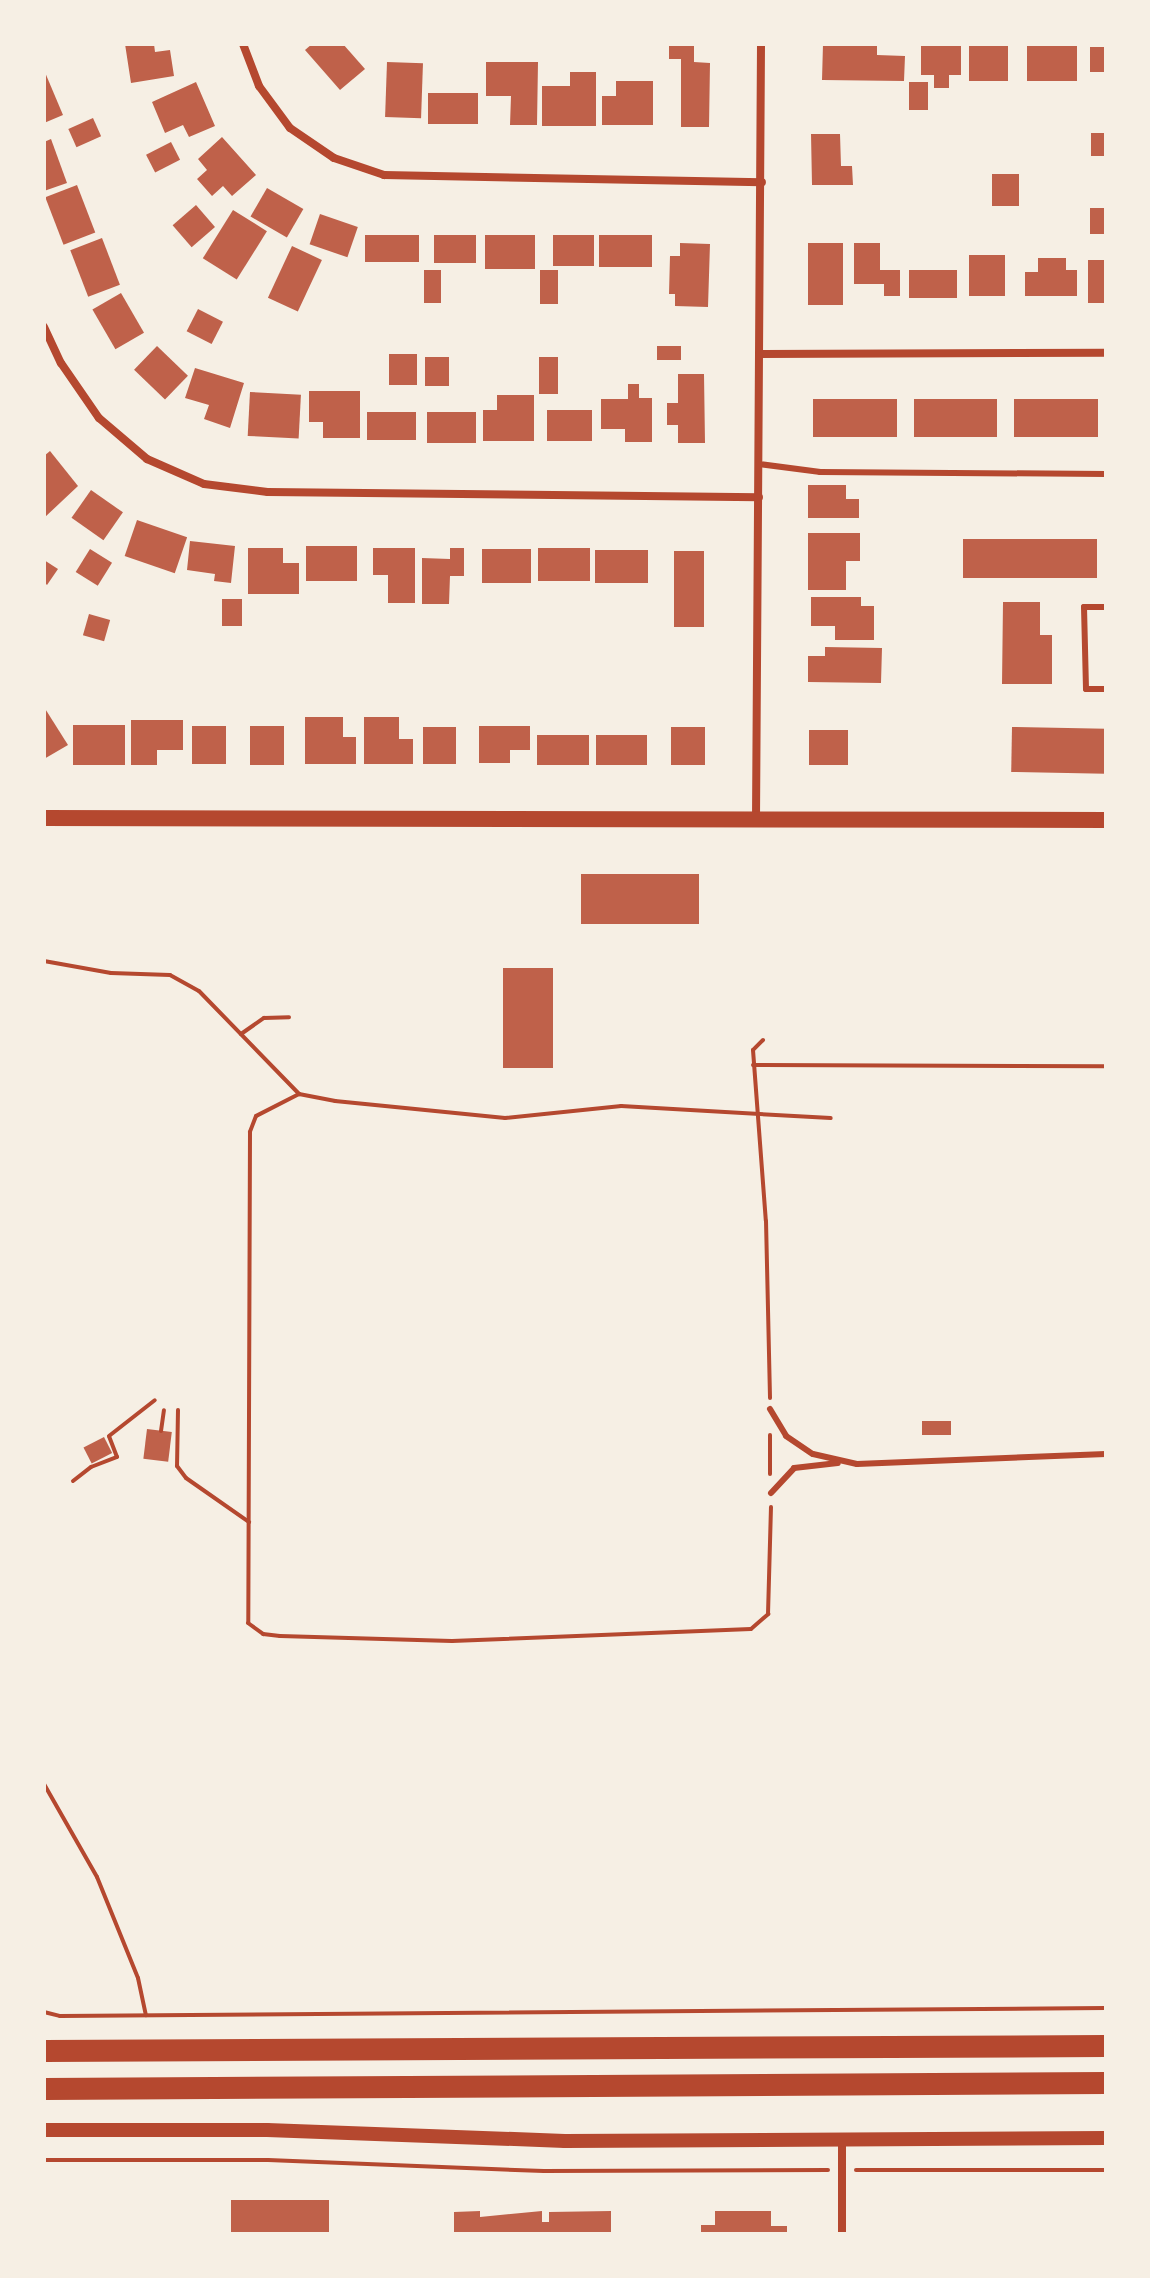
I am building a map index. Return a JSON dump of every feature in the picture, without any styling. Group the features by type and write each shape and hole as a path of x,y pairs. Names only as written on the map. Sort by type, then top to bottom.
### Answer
{"highway":[{"path":"44,2051 1106,2046"},
{"path":"44,2089 1106,2083"}],"main road":[{"path":"44,818 1106,820"}],"street":[{"path":"243,44 259,86 290,128 334,158 384,175 762,182"},
{"path":"756,819 761,44"},
{"path":"44,327 67,373 99,418 147,459 204,484 268,492 759,497"},
{"path":"759,354 1106,353"},
{"path":"44,2130 299,2130 565,2141 1106,2138"},
{"path":"842,2140 842,2234"}],"lane":[{"path":"759,464 820,472 1106,474"},
{"path":"1106,607 1084,607 1086,689 1106,689"},
{"path":"770,1409 786,1436 813,1454 857,1464"},
{"path":"771,1493 785,1474 808,1464 1106,1454"}],"path":[{"path":"44,961 111,973 170,975 199,991 299,1094"},
{"path":"241,1034 264,1018 289,1017"},
{"path":"763,1040 753,1050 753,1065 758,1118 770,1409 768,1614 751,1629 452,1641 263,1634 248,1623 250,1132 256,1116 299,1094 505,1118 621,1106 758,1118 831,1118"},
{"path":"753,1065 1106,1066"},
{"path":"73,1481 117,1457 109,1436 155,1400"},
{"path":"161,1431 164,1410"},
{"path":"178,1410 177,1466 186,1478 249,1522"},
{"path":"44,1784 97,1877 138,1978 146,2016"},
{"path":"44,2012 146,2016 1106,2008"},
{"path":"44,2160 268,2160 559,2171 1106,2170"}],"building":[{"path":"125,44 154,44 155,52 170,50 174,76 131,83"},
{"path":"312,44 343,44 365,69 340,90 305,50"},
{"path":"823,44 877,44 877,55 905,56 904,81 822,80"},
{"path":"921,45 961,45 961,75 949,75 949,88 934,88 934,75 921,75"},
{"path":"969,45 1008,45 1008,81 969,81"},
{"path":"669,46 694,46 694,62 710,63 709,127 681,127 681,59 669,59"},
{"path":"1027,46 1077,46 1077,81 1027,81"},
{"path":"1090,47 1106,47 1106,72 1090,72"},
{"path":"387,62 423,63 421,118 385,117"},
{"path":"486,62 538,62 537,125 510,125 511,96 486,96"},
{"path":"44,70 63,115 44,123"},
{"path":"570,72 596,72 596,126 542,126 542,86 570,86"},
{"path":"616,81 653,81 653,125 602,125 602,96 616,96"},
{"path":"196,82 215,126 189,137 183,125 165,133 152,102"},
{"path":"909,82 928,82 928,110 909,110"},
{"path":"428,93 478,93 478,124 428,124"},
{"path":"93,118 101,136 76,147 68,129"},
{"path":"1091,133 1105,133 1105,156 1091,156"},
{"path":"811,134 840,134 841,166 852,166 853,185 812,185"},
{"path":"222,137 256,175 232,196 223,186 212,196 197,179 207,170 198,159"},
{"path":"51,139 67,183 44,191 44,142"},
{"path":"171,142 180,160 155,173 146,155"},
{"path":"992,174 1019,174 1019,206 992,206"},
{"path":"77,185 95,233 64,245 45,197"},
{"path":"267,188 303,209 287,238 250,217"},
{"path":"196,205 215,227 192,247 173,225"},
{"path":"1090,208 1106,208 1106,234 1090,234"},
{"path":"233,210 267,231 237,280 203,258"},
{"path":"320,214 358,227 347,257 310,244"},
{"path":"365,235 419,235 419,262 365,262"},
{"path":"434,235 476,235 476,263 434,263"},
{"path":"485,235 535,235 535,269 485,269"},
{"path":"553,235 594,235 594,266 553,266"},
{"path":"599,235 652,235 652,267 599,267"},
{"path":"102,238 120,285 88,297 70,250"},
{"path":"680,243 710,244 708,307 675,306 675,294 669,294 670,256 680,256"},
{"path":"808,243 843,243 843,305 808,305"},
{"path":"854,243 880,243 880,270 900,270 900,296 884,296 884,284 854,284"},
{"path":"292,246 322,260 298,312 268,298"},
{"path":"969,255 1005,255 1005,296 969,296"},
{"path":"1038,258 1066,258 1066,270 1077,270 1077,296 1025,296 1025,272 1038,272"},
{"path":"1088,260 1106,260 1106,303 1088,303"},
{"path":"424,270 441,270 441,303 424,303"},
{"path":"540,270 558,270 558,304 540,304"},
{"path":"909,270 957,270 957,298 909,298"},
{"path":"121,293 144,333 115,349 92,310"},
{"path":"198,309 223,322 212,344 187,331"},
{"path":"157,346 188,376 165,400 134,370"},
{"path":"657,346 681,346 681,360 657,360"},
{"path":"389,354 417,354 417,385 389,385"},
{"path":"425,357 449,357 449,386 425,386"},
{"path":"539,357 558,357 558,394 539,394"},
{"path":"195,368 244,383 230,428 204,419 209,405 185,398"},
{"path":"678,374 704,374 705,443 678,443 678,425 667,425 667,403 678,403"},
{"path":"628,384 639,384 639,398 652,398 652,442 625,442 625,429 601,429 601,399 628,399"},
{"path":"309,391 360,391 360,438 323,438 323,422 309,422"},
{"path":"250,392 301,395 299,439 248,436"},
{"path":"497,395 534,395 534,441 483,441 483,410 497,410"},
{"path":"813,399 897,399 897,437 813,437"},
{"path":"914,399 997,399 997,437 914,437"},
{"path":"1014,399 1098,399 1098,437 1014,437"},
{"path":"547,410 592,410 592,441 547,441"},
{"path":"367,412 416,412 416,440 367,440"},
{"path":"427,412 476,412 476,443 427,443"},
{"path":"50,451 78,486 44,518 44,456"},
{"path":"808,485 846,485 846,499 859,499 859,518 808,518"},
{"path":"91,490 123,512 103,540 71,518"},
{"path":"137,520 187,537 175,573 125,556"},
{"path":"808,533 860,533 860,561 846,561 846,590 808,590"},
{"path":"963,539 1097,539 1097,578 963,578"},
{"path":"190,541 235,546 231,583 214,581 215,574 187,570"},
{"path":"306,546 357,546 357,581 306,581"},
{"path":"248,548 283,548 283,563 299,563 299,594 248,594"},
{"path":"373,548 415,548 415,603 388,603 388,575 373,575"},
{"path":"450,548 464,548 464,576 450,576 449,604 422,604 422,558 450,559"},
{"path":"538,548 590,548 590,581 538,581"},
{"path":"90,549 112,563 98,586 76,572"},
{"path":"482,549 531,549 531,583 482,583"},
{"path":"595,550 648,550 648,583 595,583"},
{"path":"674,551 704,551 704,627 674,627"},
{"path":"44,560 58,569 47,585 44,582"},
{"path":"811,597 861,597 861,606 874,606 874,640 835,640 835,626 811,626"},
{"path":"222,599 242,599 242,626 222,626"},
{"path":"1003,602 1040,602 1040,635 1052,635 1052,684 1002,684"},
{"path":"89,614 110,620 104,641 83,635"},
{"path":"825,647 882,648 881,683 808,682 808,656 825,656"},
{"path":"44,707 68,745 44,759"},
{"path":"305,717 343,717 343,737 356,737 356,764 305,764"},
{"path":"364,717 399,717 399,739 413,739 413,764 364,764"},
{"path":"131,720 183,720 183,750 157,750 157,765 131,765"},
{"path":"73,725 125,725 125,765 73,765"},
{"path":"192,726 226,726 226,764 192,764"},
{"path":"250,726 284,726 284,765 250,765"},
{"path":"479,726 530,726 530,750 510,750 510,763 479,763"},
{"path":"423,727 456,727 456,764 423,764"},
{"path":"671,727 705,727 705,765 671,765"},
{"path":"1012,727 1106,729 1105,774 1011,772"},
{"path":"809,730 848,730 848,765 809,765"},
{"path":"537,735 589,735 589,765 537,765"},
{"path":"596,735 647,735 647,765 596,765"},
{"path":"581,874 699,874 699,924 581,924"},
{"path":"503,968 553,968 553,1068 503,1068"},
{"path":"922,1421 951,1421 951,1435 922,1435"},
{"path":"147,1429 172,1432 168,1462 143,1459"},
{"path":"104,1437 112,1453 92,1463 84,1447"},
{"path":"231,2200 329,2200 329,2234 231,2234"},
{"path":"480,2211 480,2217 542,2211 542,2222 549,2222 549,2212 611,2211 611,2234 454,2234 454,2212"},
{"path":"715,2211 771,2211 771,2226 787,2226 787,2234 701,2234 701,2225 715,2225"}]}
